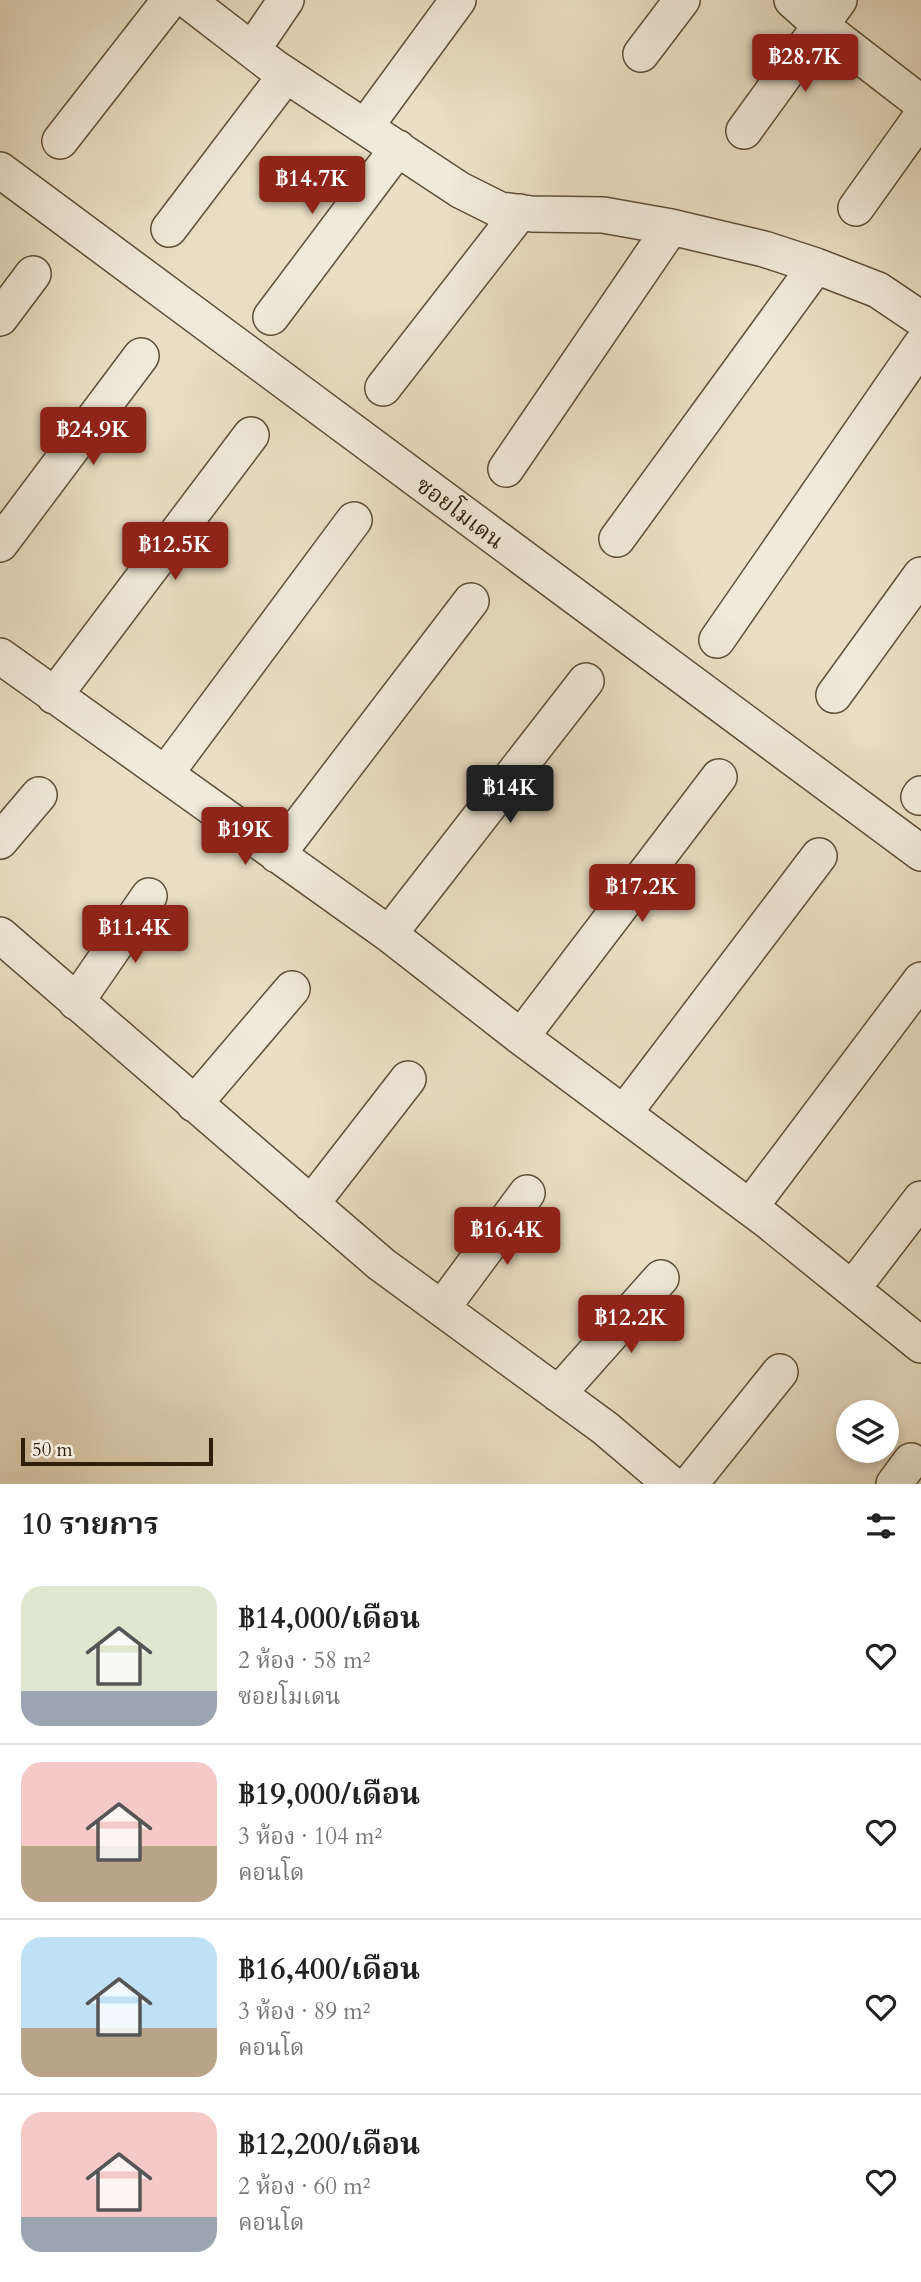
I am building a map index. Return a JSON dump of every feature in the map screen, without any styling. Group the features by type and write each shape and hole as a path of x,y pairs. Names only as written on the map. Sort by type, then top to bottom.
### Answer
{"street":[{"path":"60,141 170,0"},
{"path":"187,0 286,75 460,190 500,210 603,215 671,227 764,249 816,265 878,290 921,319"},
{"path":"252,50 286,0"},
{"path":"365,127 458,0"},
{"path":"641,54 682,0"},
{"path":"792,0 829,13 921,103"},
{"path":"744,131 829,13"},
{"path":"169,229 286,75"},
{"path":"856,208 921,117"},
{"path":"271,317 398,148"},
{"name":"ซอยโมเดน","path":"0,170 921,853"},
{"path":"383,388 520,212"},
{"path":"506,469 671,227"},
{"path":"617,538 816,265"},
{"path":"0,318 33,274"},
{"path":"717,640 921,345"},
{"path":"0,544 141,356"},
{"path":"54,696 251,435"},
{"path":"166,773 354,520"},
{"path":"834,695 921,575"},
{"path":"277,855 471,601"},
{"path":"0,656 389,934 521,1037 750,1207 921,1345"},
{"path":"389,934 586,681"},
{"path":"521,1037 719,777"},
{"path":"0,841 39,795"},
{"path":"624,1113 819,856"},
{"path":"76,1002 149,896"},
{"path":"0,935 381,1264 604,1428 671,1484"},
{"path":"750,1207 921,980"},
{"path":"194,1104 292,989"},
{"path":"310,1203 408,1079"},
{"path":"442,1308 527,1193"},
{"path":"852,1289 921,1199"},
{"path":"558,1394 661,1278"},
{"path":"690,1484 780,1372"}]}
